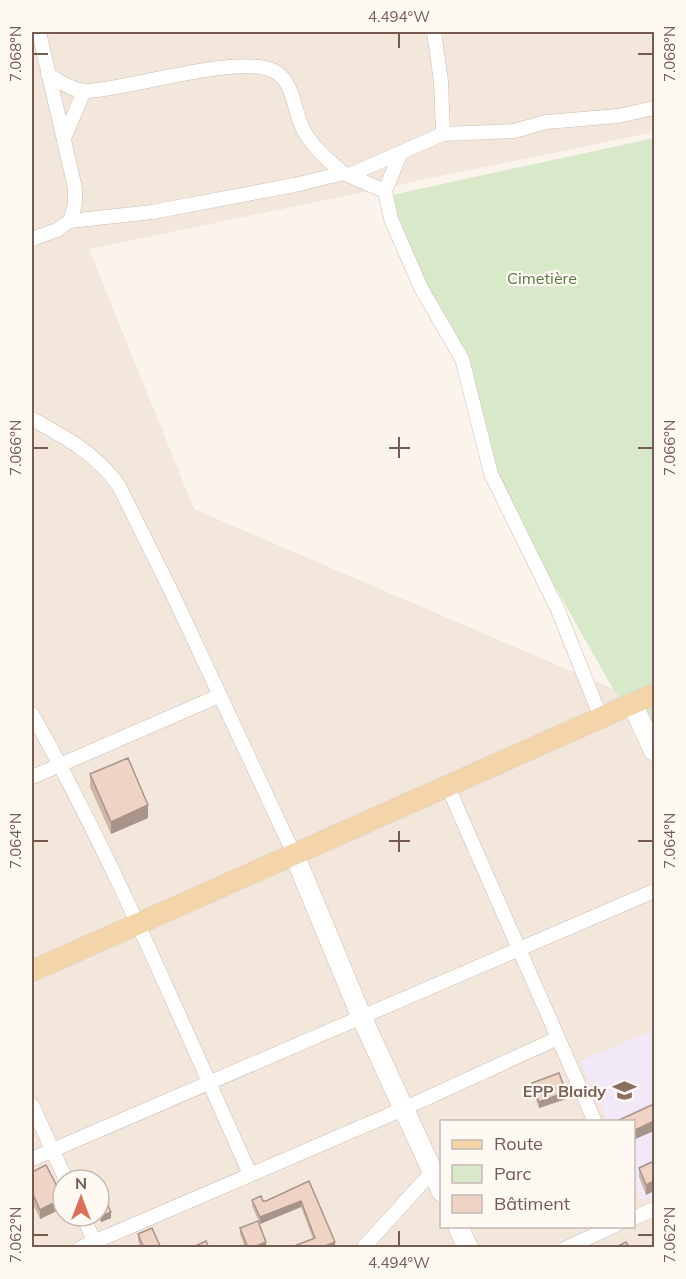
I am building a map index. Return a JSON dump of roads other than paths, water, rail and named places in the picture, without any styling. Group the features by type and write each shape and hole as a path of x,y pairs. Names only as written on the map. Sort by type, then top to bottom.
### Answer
{"main road":[{"path":"32,971 654,694"}],"street":[{"path":"39,32 65,136 75,188 75,204 70,221"},
{"path":"434,32 441,81 443,134"},
{"path":"48,75 84,91 188,73 264,68 281,76 306,134 314,146 346,174 385,191"},
{"path":"65,136 84,91"},
{"path":"32,239 57,230 70,221 152,212 346,174 443,134 514,131 546,122 607,117 654,108"},
{"path":"401,152 385,191 391,219 406,257 462,359 491,474 558,610 601,718"},
{"path":"32,419 72,442 111,474 127,502 294,854 362,1018 440,1190"},
{"path":"32,777 219,696"},
{"path":"632,703 654,751"},
{"path":"32,714 60,764 138,922 250,1174"},
{"path":"447,785 594,1120"},
{"path":"32,1159 362,1018 519,947 654,891"},
{"path":"80,1248 96,1245 250,1174 403,1109 558,1038"},
{"path":"32,1105 61,1168"},
{"path":"363,1248 432,1172"},
{"path":"635,1214 654,1209"},
{"path":"88,1228 96,1245"},
{"path":"458,1228 468,1248"},
{"path":"566,1248 612,1228"}],"place":[{"name":"EPP Blaidy","path":"624,1091"}],"park label":[{"name":"Cimetière","path":"542,278"}]}
